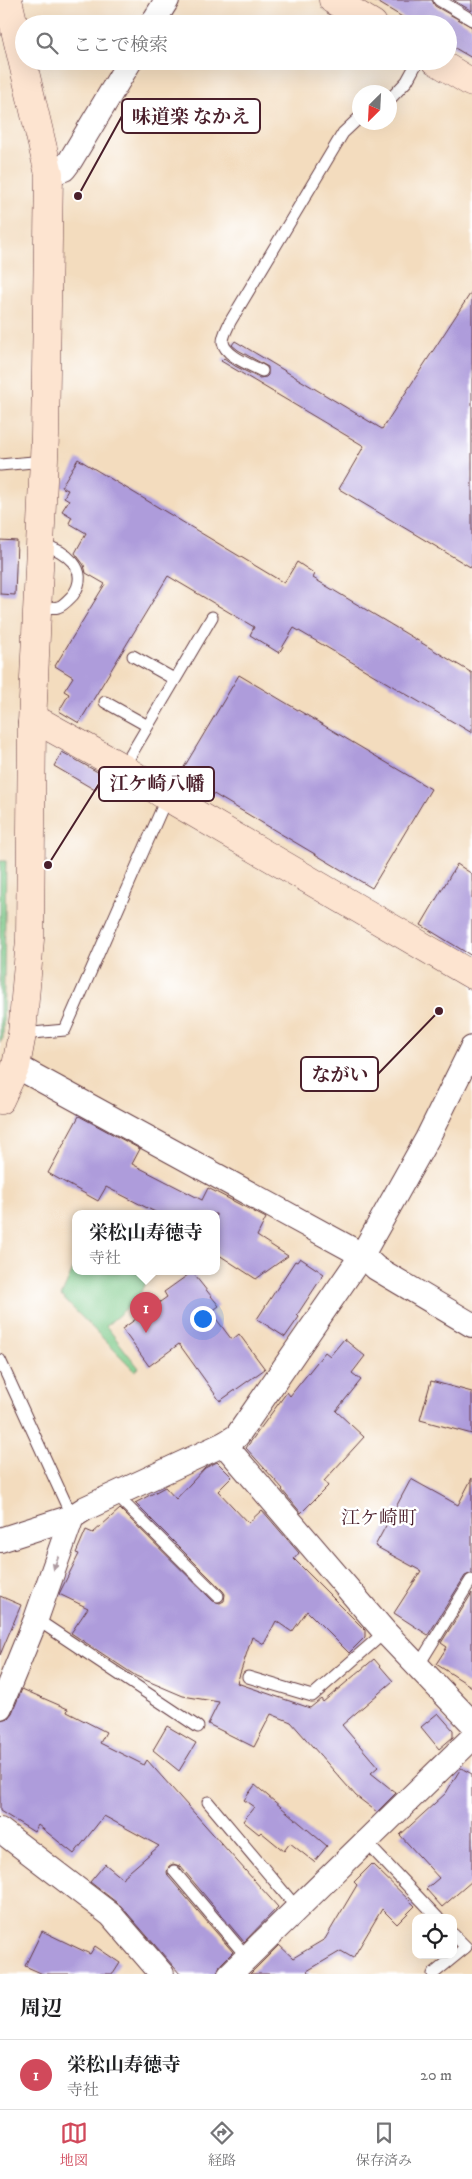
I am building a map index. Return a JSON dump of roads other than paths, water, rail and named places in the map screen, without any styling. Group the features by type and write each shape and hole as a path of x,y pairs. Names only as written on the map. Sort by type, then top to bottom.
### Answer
{"street":[{"path":"8,0 15,30"},
{"path":"158,15 167,0"},
{"path":"333,0 358,15"},
{"path":"0,1100 16,1066 22,1034 30,939 32,723 44,461 49,174 24,70"},
{"path":"49,174 64,169 70,161 125,70"},
{"path":"451,70 472,83"},
{"path":"32,723 44,724 122,768 167,797 472,975"},
{"path":"0,1540 72,1517 86,1508 224,1444 237,1436 362,1255 427,1139 472,1048"},
{"path":"16,1066 362,1255 376,1268 472,1325"},
{"path":"224,1444 385,1632 472,1723"},
{"path":"0,1707 36,1619 72,1517"},
{"path":"230,1974 246,1956 472,1738"},
{"path":"0,1830 111,1915 162,1974"}],"lane":[{"path":"438,0 472,20"},
{"path":"397,92 407,81 413,70"},
{"path":"262,371 228,351 223,344 224,336 243,311 326,173 343,133 352,125"},
{"path":"0,465 44,461"},
{"path":"38,606 58,607 69,599 78,588 79,572 70,556 54,547 41,544"},
{"path":"122,768 212,617"},
{"path":"133,656 174,679"},
{"path":"106,702 146,725"},
{"path":"22,1034 66,1030 167,797"},
{"path":"0,1360 72,1517"},
{"path":"118,1494 122,1501 218,1596"},
{"path":"417,1664 423,1658 471,1580"},
{"path":"36,1619 198,1726"},
{"path":"248,1677 312,1696 385,1632"},
{"path":"208,1802 297,1908"},
{"path":"365,1841 434,1914"},
{"path":"174,1871 246,1956"},
{"path":"457,1938 466,1947 457,1954"},
{"path":"433,1974 451,1959"}],"place":[{"name":"味道楽 なかえ","path":"78,196"},
{"name":"江ケ崎八幡","path":"48,865"},
{"name":"ながい","path":"439,1011"},
{"name":"栄松山寿徳寺","path":"146,1333"}],"district":[{"name":"江ケ崎町","path":"379,1517"}]}
